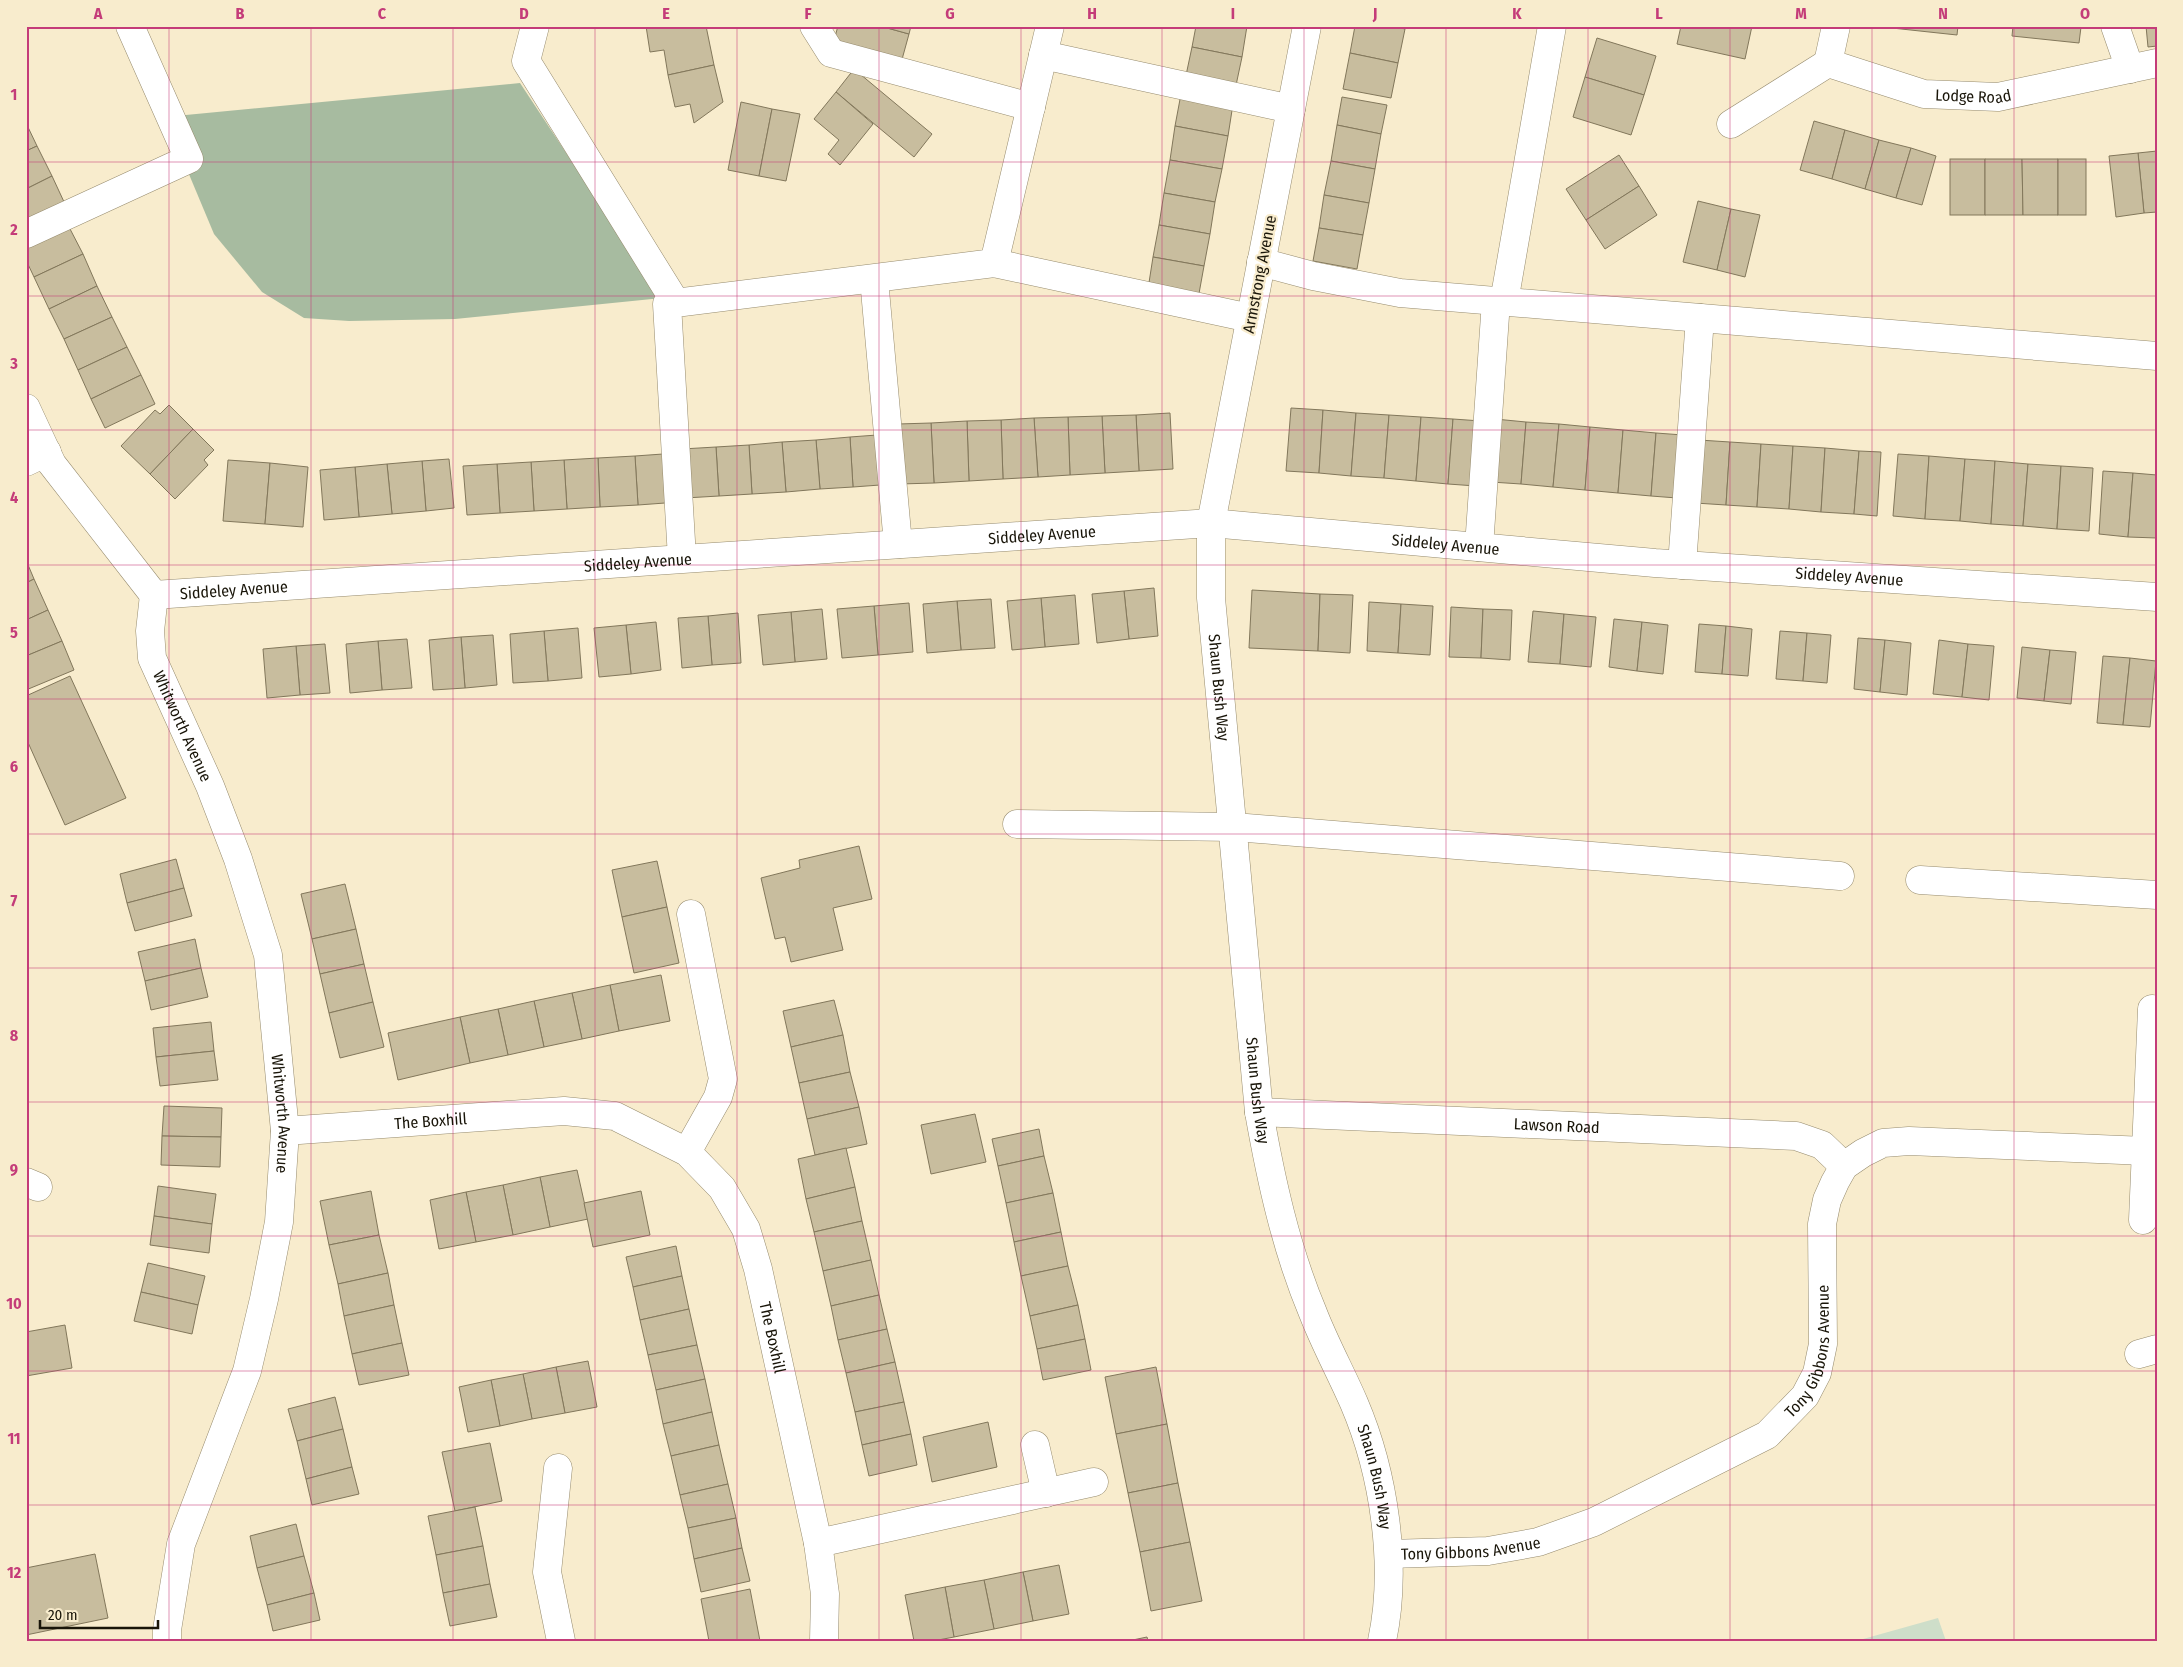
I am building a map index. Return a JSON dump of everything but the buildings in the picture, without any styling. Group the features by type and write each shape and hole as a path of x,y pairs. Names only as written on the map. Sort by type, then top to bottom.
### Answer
{"street":[{"path":"26,234 189,159 130,26"},
{"path":"535,26 526,61 676,303"},
{"path":"814,26 831,53 1031,107"},
{"path":"994,263 1050,26"},
{"name":"Armstrong Avenue","path":"1211,523 1307,26"},
{"path":"1479,547 1500,301 1552,26"},
{"path":"1731,124 1828,64 1836,26"},
{"path":"2115,26 2130,68"},
{"path":"1043,55 1291,108"},
{"name":"Lodge Road","path":"1828,64 1924,94 1998,97 2157,63"},
{"path":"1261,262 1313,276 1400,293 2157,356"},
{"path":"682,558 667,304 994,263 1250,318"},
{"path":"874,279 898,544"},
{"path":"1682,565 1700,318"},
{"path":"26,408 37,457 52,464 154,595"},
{"name":"Siddeley Avenue","path":"154,595 1211,523 1682,565 2157,597"},
{"name":"Shaun Bush Way","path":"1211,523 1211,598 1260,1112 1269,1168 1296,1265 1312,1313 1355,1405 1373,1465 1383,1508 1389,1554 1390,1587 1382,1641"},
{"name":"Whitworth Avenue","path":"154,595 150,631 152,658 210,786 238,859 268,955 285,1132 279,1222 264,1299 247,1371 181,1544 167,1630 167,1641"},
{"path":"1017,824 1234,827 1840,876"},
{"path":"1920,880 2157,895"},
{"path":"687,1152 718,1097 723,1079 691,914"},
{"path":"2143,1220 2152,1009"},
{"name":"The Boxhill","path":"285,1132 564,1111 615,1116 687,1152 722,1188 746,1229 758,1269 818,1543 825,1594 824,1641"},
{"name":"Lawson Road","path":"1260,1112 1796,1136 1822,1145 1844,1166"},
{"name":"Tony Gibbons Avenue","path":"1389,1554 1488,1551 1538,1542 1594,1522 1767,1435 1787,1417 1805,1396 1817,1373 1823,1344 1822,1224 1827,1200 1844,1166 1863,1152 1883,1143 1909,1141 2146,1151"},
{"path":"1035,1444 1046,1493"},
{"path":"558,1468 547,1572 561,1641"},
{"path":"818,1543 1094,1482"}],"green space":[{"path":"520,83 662,298 455,319 349,321 304,318 262,292 214,234 165,117"},
{"path":"1938,1618 1946,1641 1856,1641"}]}
